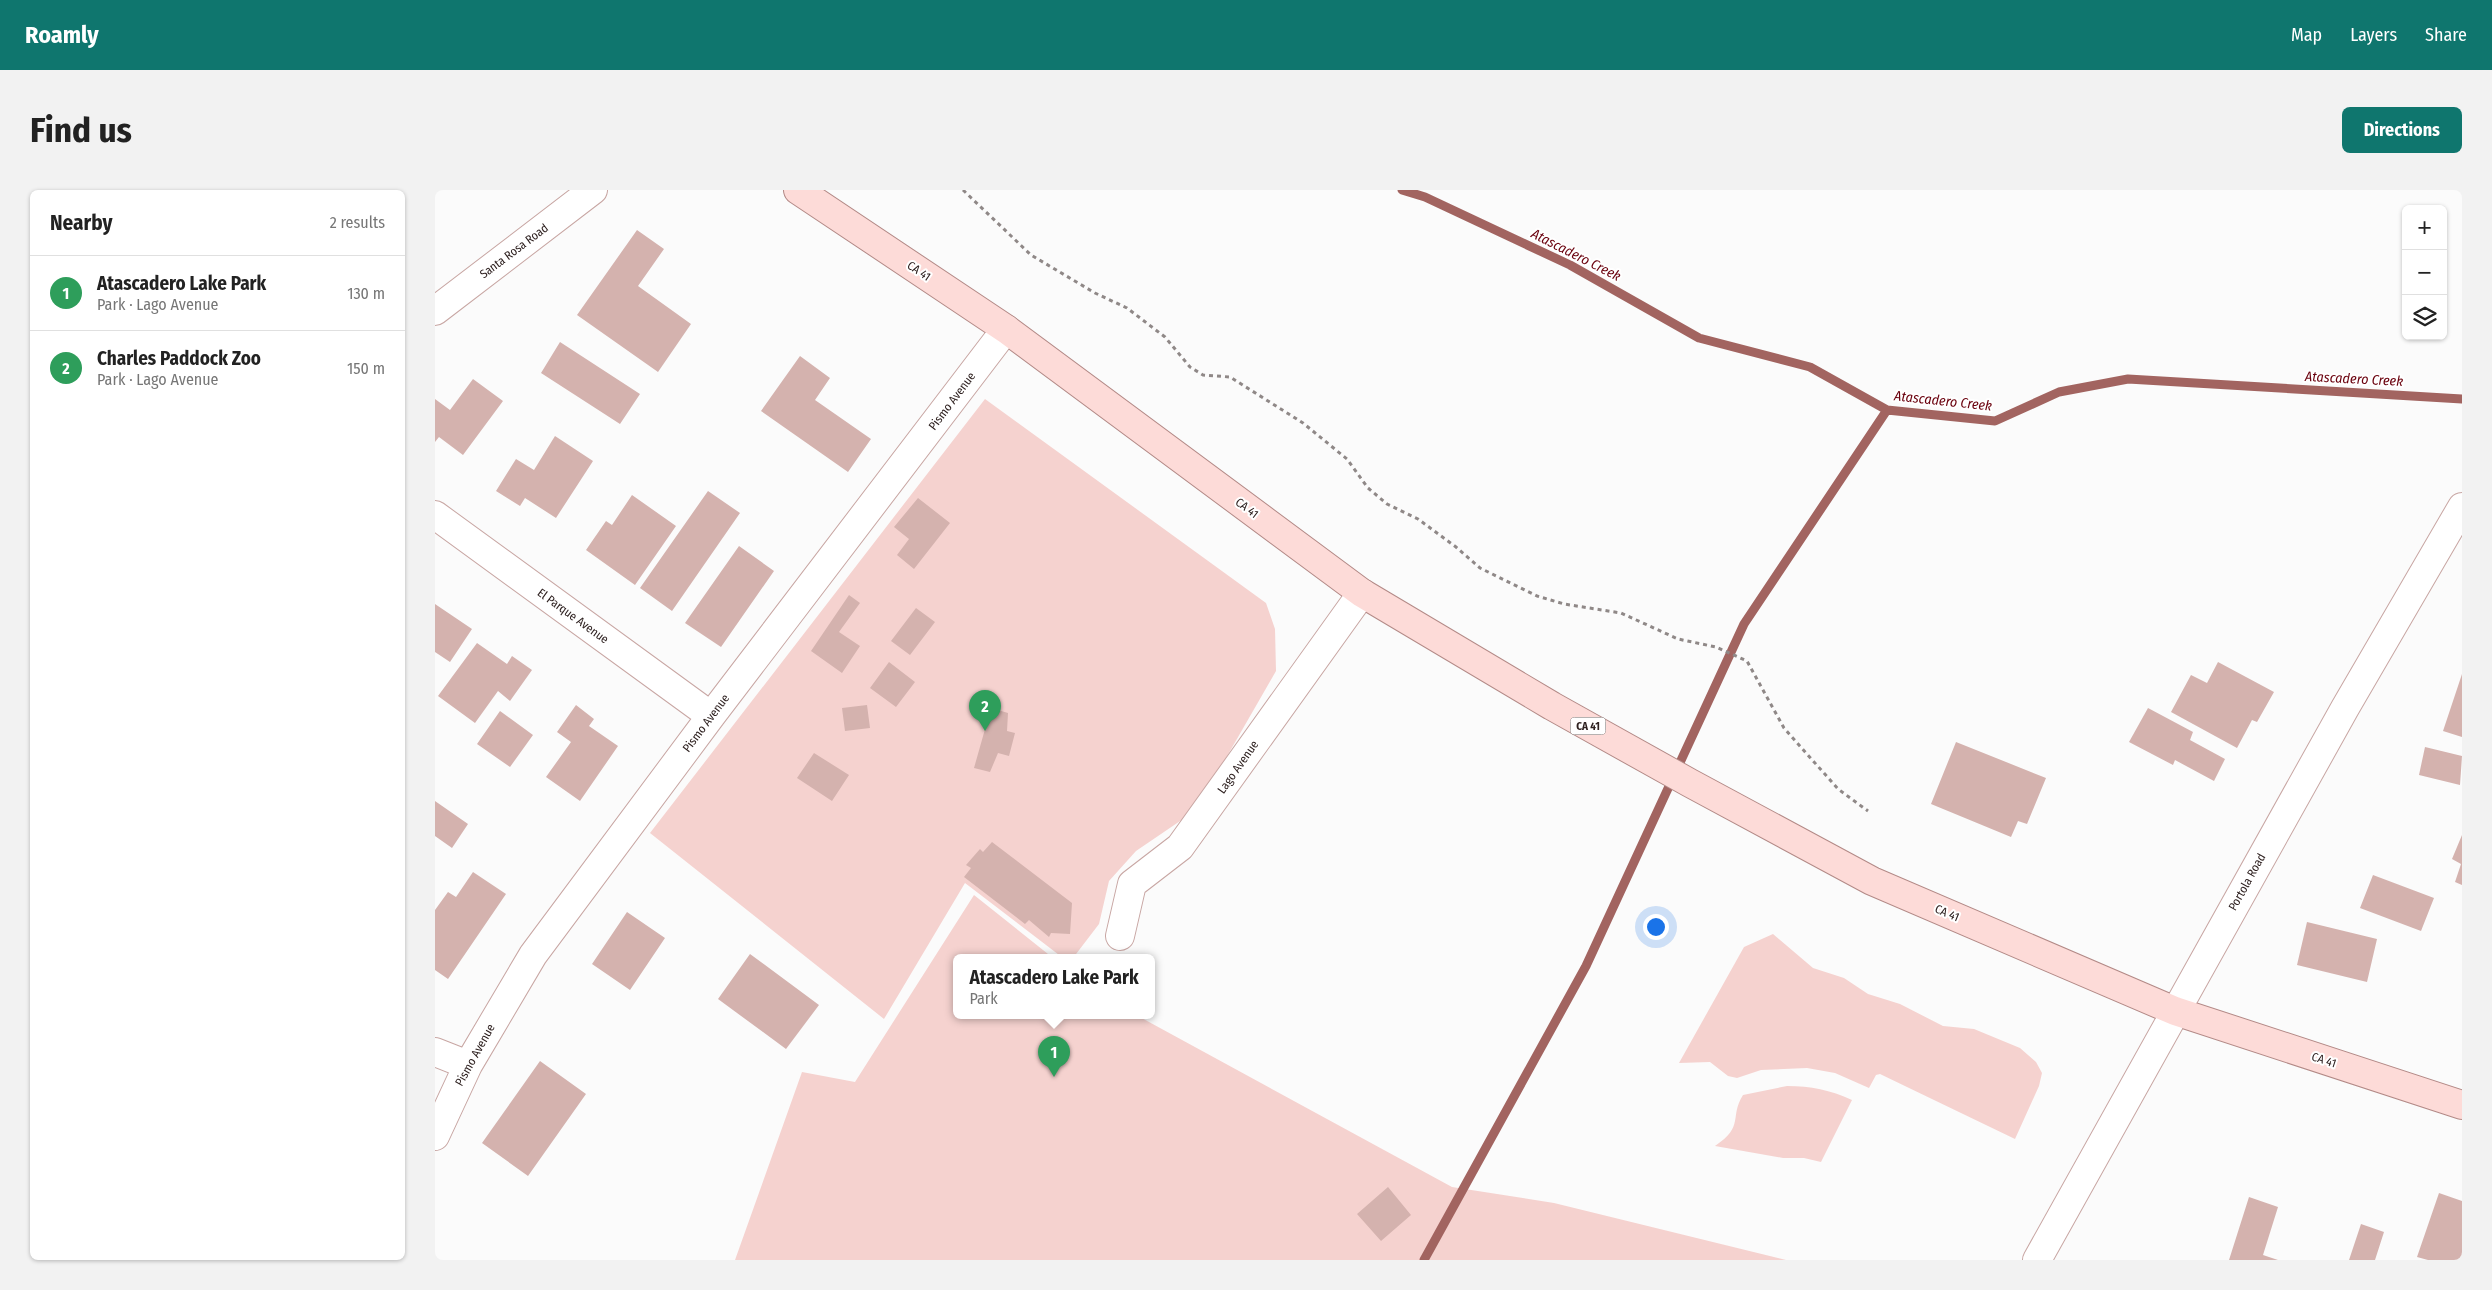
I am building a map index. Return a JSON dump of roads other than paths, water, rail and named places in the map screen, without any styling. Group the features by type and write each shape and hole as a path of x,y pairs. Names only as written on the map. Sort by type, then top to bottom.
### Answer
{"main road":[{"name":"CA 41","path":"798,190 1007,329 1362,594 1560,711 1872,881 2175,1011 2462,1105"}],"street":[{"name":"Santa Rosa Road","path":"435,311 593,190"},
{"name":"Pismo Avenue","path":"435,1136 468,1065 533,955 711,716 1007,329"},
{"name":"Portola Road","path":"2037,1260 2175,1011 2462,506"},
{"name":"El Parque Avenue","path":"435,515 711,716"},
{"name":"Lago Avenue","path":"1120,936 1132,884 1181,847 1362,594"},
{"path":"435,1052 468,1065"}],"waterway":[{"name":"Atascadero Creek","path":"1402,190 1425,197 1570,265 1699,338 1810,367 1887,410 1995,421 2059,392 2128,379 2462,399"},
{"path":"1424,1260 1586,966 1744,624 1887,410"}],"place":[{"name":"Charles Paddock Zoo","path":"985,731"},
{"name":"Atascadero Lake Park","path":"1054,1077"}]}
